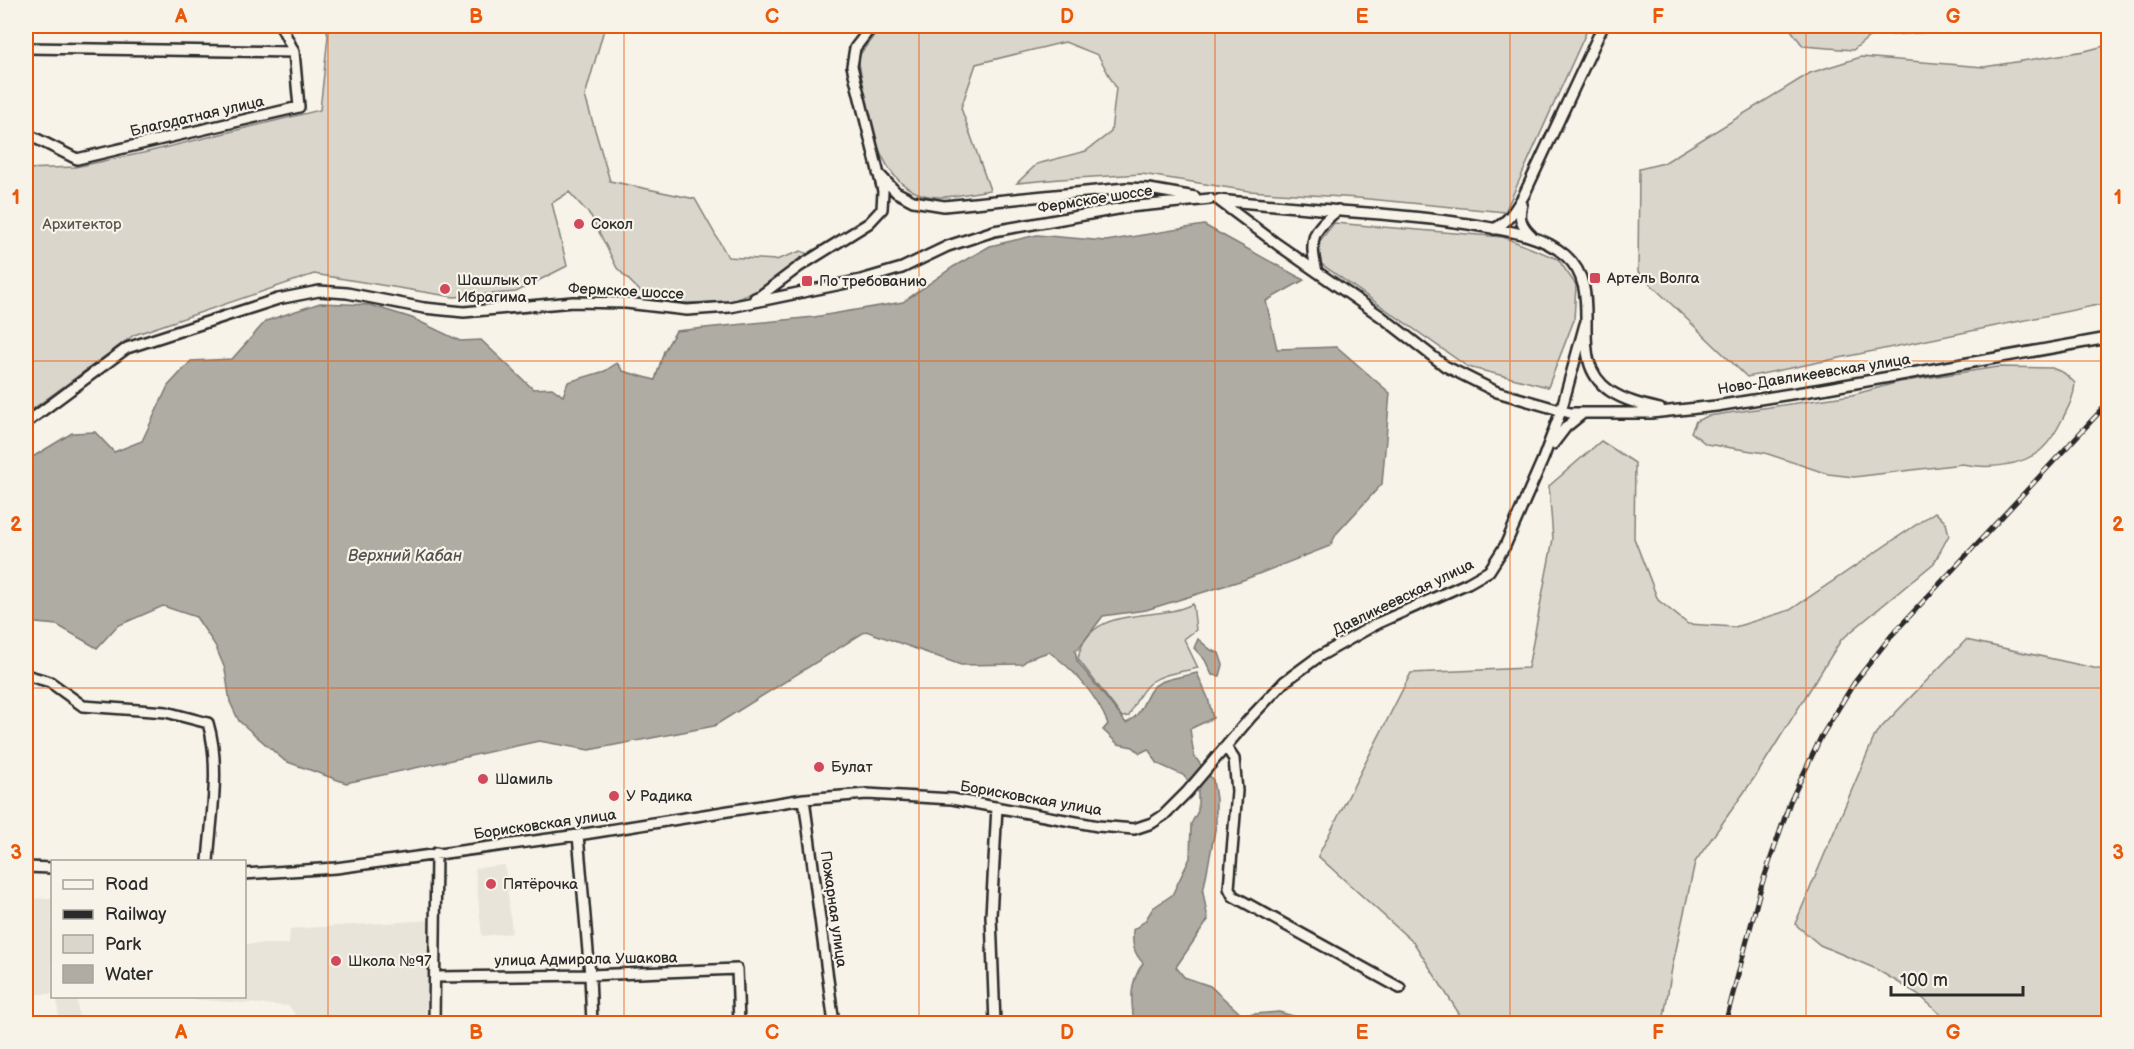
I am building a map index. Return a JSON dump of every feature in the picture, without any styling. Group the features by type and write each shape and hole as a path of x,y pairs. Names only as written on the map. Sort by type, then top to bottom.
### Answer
{"street":[{"name":"Благодатная улица","path":"26,130 29,135 77,159 299,107 294,52 281,26"},
{"path":"730,307 760,297 800,266 869,223 882,209 883,191 852,66 855,48 872,26"},
{"path":"1494,229 1507,221 1524,195 1603,26"},
{"path":"26,48 294,52"},
{"name":"Фермское шоссе","path":"878,173 896,192 913,201 944,206 1126,188 1149,189 1214,200 1429,218 1534,238 1564,254 1580,272 1587,294 1588,360 1597,379 1608,390 1632,402 1666,411"},
{"path":"1524,195 1519,217 1523,227 1534,238"},
{"name":"Фермское шоссе","path":"26,423 127,348 278,299 319,291 347,293 424,308 464,312 573,302 626,303 687,310 730,307 861,280 902,268 948,246 994,231 1129,207 1214,200 1382,317 1445,366 1497,392 1561,411 1582,414"},
{"path":"1317,272 1312,253 1313,238 1321,223 1338,210"},
{"name":"Фермское шоссе","path":"1543,459 1561,411 1586,324"},
{"name":"Ново-Давликеевская улица","path":"1582,414 1666,411 1716,406 2109,338"},
{"path":"1543,459 1566,427 1582,414"},
{"name":"Давликеевская улица","path":"1134,828 1152,823 1164,814 1187,792 1284,682 1318,657 1378,623 1468,583 1489,571 1505,546 1543,459"},
{"path":"26,675 50,682 83,706 166,712 208,723 212,735 213,757 208,860"},
{"path":"1226,747 1234,759 1237,791 1229,888 1233,896 1400,988"},
{"name":"Борисковская улица","path":"246,874 336,868 578,835 804,799 867,794 952,799 1098,826 1134,828"},
{"name":"Пожарная улица","path":"804,799 834,1023"},
{"path":"995,1023 991,916 997,807"},
{"path":"578,835 592,1023"},
{"path":"434,1023 436,853"},
{"path":"26,867 51,868"},
{"name":"улица Адмирала Ушакова","path":"435,977 590,975 737,969 739,1023"}],"shaded area":[{"path":"505,865 512,933 482,936 475,868"},
{"path":"26,898 51,899 51,994 29,994 26,985"},
{"name":"Школа №97","path":"430,920 426,1023 301,1022 289,1006 173,998 246,998 246,944 289,944 290,929"},
{"path":"57,998 77,998 79,1023 59,1023"}],"green space":[{"name":"Архитектор","path":"326,26 605,26 585,96 610,181 695,199 728,257 776,260 801,251 813,256 759,290 729,302 687,303 659,300 641,292 617,268 591,216 569,192 552,203 567,266 516,292 454,297 314,274 134,335 26,414 26,169 75,167 320,110 328,36"},
{"path":"881,26 1589,26 1505,212 1358,198 1249,191 1142,174 1017,183 1037,164 1086,151 1111,132 1116,88 1098,55 1065,42 976,64 961,108 990,190 944,197 921,194 902,184 888,167 878,147 865,100 858,57"},
{"path":"1788,26 1881,26 1853,50 1803,46"},
{"path":"1893,26 2012,26 1892,35"},
{"path":"2108,45 2108,303 1747,377 1638,272 1639,169 1664,163 1810,73 1861,57 1984,67 2085,51"},
{"path":"1334,223 1503,237 1558,259 1576,285 1574,320 1548,387 1468,367 1320,263 1319,242"},
{"path":"1998,367 2052,368 2064,373 2075,383 2069,405 2057,430 2048,442 2034,455 2014,463 1993,466 1962,464 1854,477 1828,474 1765,453 1706,444 1691,432 1696,421 1708,416 1852,395 1899,382"},
{"path":"1601,441 1635,463 1634,538 1658,600 1688,624 1735,627 1790,610 1935,512 1946,523 1949,535 1934,563 1841,640 1759,771 1695,862 1672,968 1663,1023 1465,1023 1414,943 1318,856 1411,673 1528,668 1553,539 1549,486"},
{"path":"1193,604 1196,630 1184,639 1198,668 1172,673 1155,680 1142,692 1129,716 1122,717 1078,659 1083,644 1101,625 1114,620 1174,611"},
{"path":"1966,640 2108,671 2108,1023 1950,1023 1918,994 1874,968 1820,945 1795,924 1876,733"}],"water":[{"name":"Верхний Кабан","path":"1204,225 1304,280 1266,301 1277,349 1337,347 1390,393 1382,484 1337,533 1330,546 1243,580 1146,610 1103,616 1075,650 1077,661 1126,723 1133,719 1150,691 1159,683 1197,673 1208,698 1213,718 1190,729 1194,756 1213,780 1216,825 1203,892 1208,920 1176,967 1184,977 1210,986 1242,1015 1279,1012 1318,1023 1134,1023 1133,985 1143,963 1134,948 1133,930 1145,921 1153,908 1172,895 1190,858 1191,824 1198,811 1198,791 1183,775 1158,764 1148,749 1140,753 1133,747 1118,744 1103,730 1108,724 1091,693 1076,675 1049,652 1030,658 1022,664 961,665 866,631 714,726 589,750 539,741 346,783 285,761 239,721 230,702 225,669 215,645 196,617 163,606 117,626 97,648 57,625 26,622 26,461 72,433 95,432 114,452 142,441 168,386 191,361 232,359 266,321 320,303 370,305 412,318 460,341 481,340 533,389 552,388 563,396 568,382 605,371 617,363 623,371 655,380 664,351 676,331 814,317 903,302 953,267 990,246 1037,235 1106,241"},
{"path":"1198,639 1211,650 1219,653 1223,665 1220,676 1212,675 1205,660 1194,648"}],"railway":[{"path":"1725,1024 1761,887 1790,802 1821,737 1854,683 1891,636 2108,403"}],"place":[{"name":"Сокол","path":"579,224"},
{"name":"Артель Волга","path":"1595,278"},
{"name":"По требованию","path":"807,281"},
{"name":"Шашлык от Ибрагима","path":"445,289"},
{"name":"Булат","path":"819,767"},
{"name":"Шамиль","path":"483,779"},
{"name":"У Радика","path":"614,796"},
{"name":"Пятёрочка","path":"491,884"},
{"name":"Школа №97","path":"336,961"}]}
